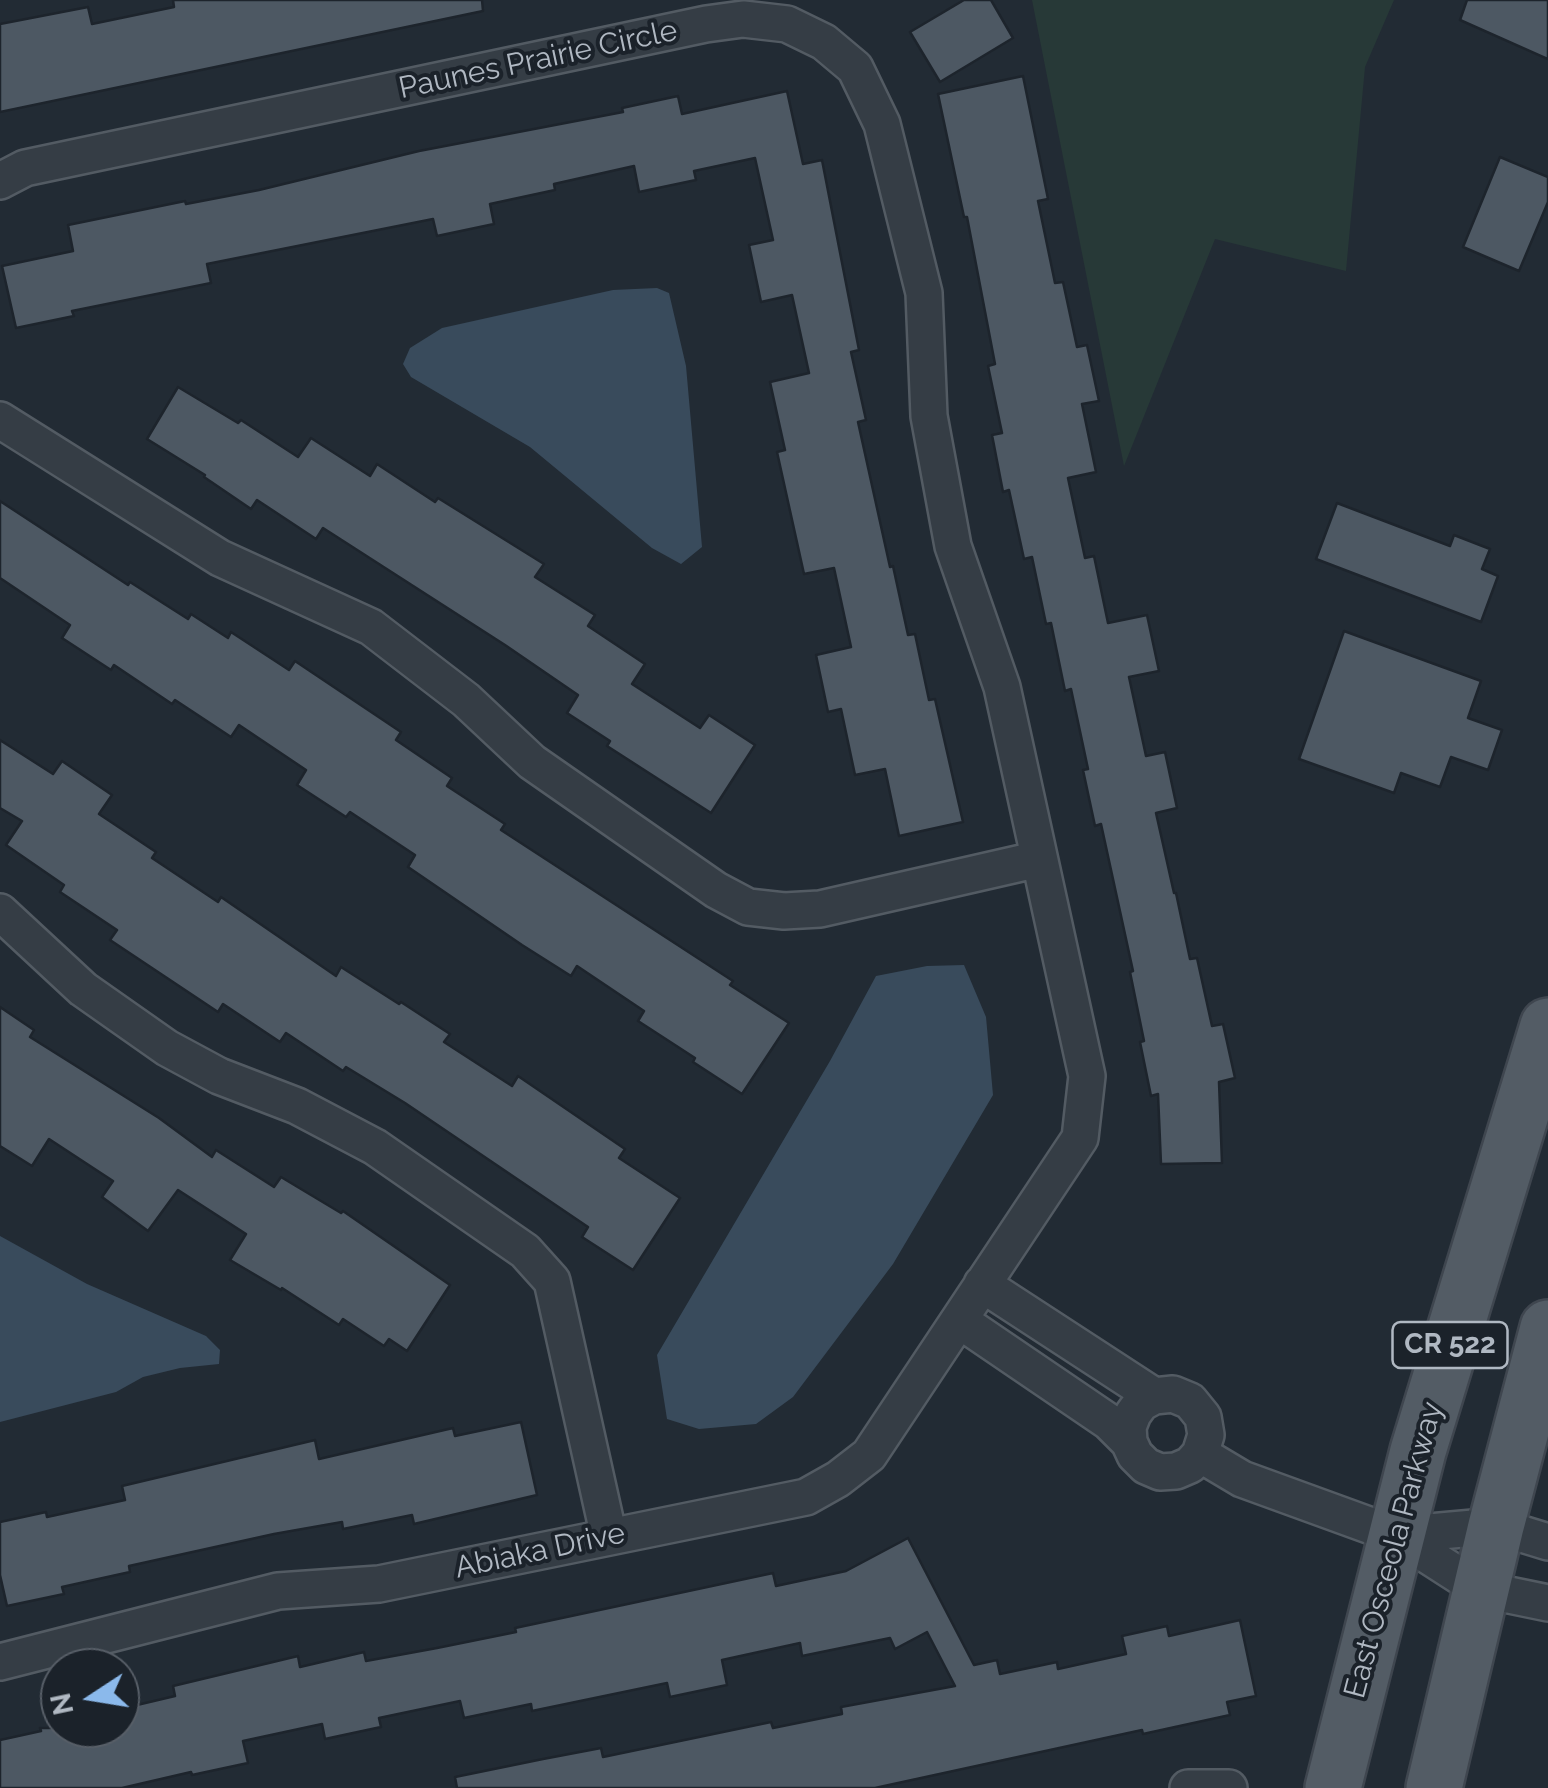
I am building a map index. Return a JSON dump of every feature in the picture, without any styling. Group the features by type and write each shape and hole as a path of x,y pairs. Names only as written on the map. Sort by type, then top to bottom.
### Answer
{"main road":[{"name":"East Osceola Parkway","path":"1332,1788 1396,1535 1548,1026"},
{"name":"CR 522","path":"1434,1788 1480,1589 1548,1328"}],"street":[{"name":"Paunes Prairie Circle","path":"0,181 25,168 743,19 788,24 824,42 856,68 882,124 924,293 929,416 953,546 1002,687 1086,1076 1080,1138 982,1284"},
{"path":"0,420 220,558 371,627 466,700 532,762 716,890 748,907 820,909 1040,859"},
{"path":"0,912 82,989 167,1048 219,1076 297,1106 374,1146 525,1251 552,1281 609,1537"},
{"path":"982,1284 1154,1396"},
{"name":"Abiaka Drive","path":"0,1662 278,1591 379,1584 806,1497 869,1455 982,1284"},
{"path":"959,1320 1108,1422 1129,1442"},
{"path":"1172,1394 1190,1402 1202,1416 1206,1435 1200,1454 1190,1465 1176,1471 1160,1472 1146,1466 1135,1456 1129,1442 1128,1427 1133,1414 1141,1403 1154,1396 1172,1394"},
{"path":"1200,1454 1242,1479 1396,1535 1480,1589 1548,1604"},
{"path":"1396,1535 1496,1526 1548,1542"},
{"path":"1188,1788 1229,1788"}],"shaded area":[{"path":"1032,0 1394,0 1365,67 1346,271 1215,239 1124,466"}],"water":[{"path":"657,288 669,293 686,366 702,547 681,564 652,548 530,447 411,377 403,364 410,348 442,328 613,290"},
{"path":"964,965 986,1017 993,1095 893,1264 793,1397 756,1424 699,1429 667,1419 657,1355 876,976 927,966"},
{"path":"0,1236 87,1284 206,1336 220,1350 219,1364 143,1377 116,1392 0,1422"}],"building":[{"path":"173,0 482,0 483,11 0,112 0,24 88,7 92,24 174,7"},
{"path":"964,0 991,0 1013,38 940,82 910,32"},
{"path":"1467,0 1548,0 1548,59 1460,20"},
{"path":"1023,76 1048,199 1038,201 1055,283 1063,282 1077,347 1087,345 1099,401 1082,404 1096,472 1068,478 1085,558 1094,556 1108,623 1147,615 1159,671 1129,677 1146,756 1165,752 1177,808 1156,813 1190,959 1197,958 1212,1026 1223,1024 1235,1078 1219,1082 1222,1163 1161,1164 1158,1094 1151,1096 1140,1042 1144,1041 1130,972 1133,971 1101,824 1095,826 1071,689 1065,691 1051,623 1046,624 1032,557 1024,559 1009,490 1003,492 992,435 1002,433 988,366 995,364 938,94"},
{"path":"787,91 803,164 822,160 859,350 851,352 866,420 858,422 890,567 893,566 908,635 915,634 929,700 935,699 963,822 899,836 885,769 855,775 841,709 828,712 816,655 851,647 834,568 804,574 777,452 785,450 770,382 809,373 792,295 761,302 749,245 773,240 755,158 694,171 696,180 639,192 634,166 554,184 555,190 490,204 494,224 437,236 433,219 207,264 211,283 72,311 74,316 16,328 2,266 73,251 68,225 259,190 419,151 623,112 622,108 678,96 682,114"},
{"path":"1500,157 1548,177 1548,202 1519,271 1463,247"},
{"path":"178,387 238,423 241,420 298,457 311,438 370,476 377,464 544,564 535,577 595,615 588,626 645,664 632,684 700,728 709,715 755,745 711,813 607,746 610,741 567,713 578,695 505,645 323,528 316,539 257,500 251,509 147,439"},
{"path":"0,501 128,585 130,582 188,619 191,614 228,638 231,632 289,670 295,661 401,732 396,740 452,778 447,786 505,824 501,830 733,981 730,985 789,1023 742,1094 638,1021 644,1011 577,966 571,976 408,867 415,855 350,812 346,817 297,785 306,770 239,725 231,737 175,700 172,704 114,665 111,670 62,638 70,625 0,578"},
{"path":"1337,503 1450,546 1454,535 1490,549 1482,569 1498,576 1481,622 1316,559"},
{"path":"1344,631 1481,681 1468,718 1502,730 1488,770 1451,757 1440,787 1401,773 1394,793 1299,759"},
{"path":"0,740 53,774 62,761 112,795 99,814 156,852 152,858 218,902 221,897 336,976 341,967 401,1002 450,1034 444,1042 512,1086 518,1076 625,1149 619,1158 680,1198 633,1270 582,1237 588,1227 405,1103 346,1067 343,1071 286,1033 280,1042 223,1004 218,1012 110,940 117,930 60,892 64,885 6,845 22,821 0,808"},
{"path":"0,1007 34,1030 30,1037 159,1118 212,1157 216,1150 274,1187 281,1177 343,1211 450,1285 407,1351 389,1339 384,1346 343,1319 339,1325 230,1260 246,1234 178,1190 148,1231 102,1197 113,1181 49,1139 32,1166 0,1146"},
{"path":"521,1422 537,1495 414,1524 412,1515 343,1529 342,1522 274,1534 129,1566 130,1572 62,1587 64,1594 7,1606 0,1575 0,1522 46,1512 47,1517 125,1500 122,1486 315,1440 319,1459 453,1428 455,1436"},
{"path":"908,1538 974,1665 997,1660 1000,1674 1057,1662 1058,1669 1126,1654 1122,1636 1167,1626 1169,1636 1240,1620 1256,1696 1227,1702 1230,1715 1143,1734 1142,1730 875,1788 457,1788 455,1777 601,1748 603,1757 771,1722 773,1728 842,1714 841,1707 955,1686 927,1632 895,1649 890,1638 802,1656 800,1643 722,1660 727,1685 670,1697 667,1683 532,1711 531,1704 464,1718 460,1701 379,1718 381,1727 325,1739 322,1724 243,1741 248,1763 192,1775 191,1772 122,1788 0,1788 0,1740 40,1731 40,1748 140,1748 140,1704 175,1696 173,1686 298,1656 300,1667 364,1652 366,1661 437,1648 773,1573 776,1586 846,1571"}]}
